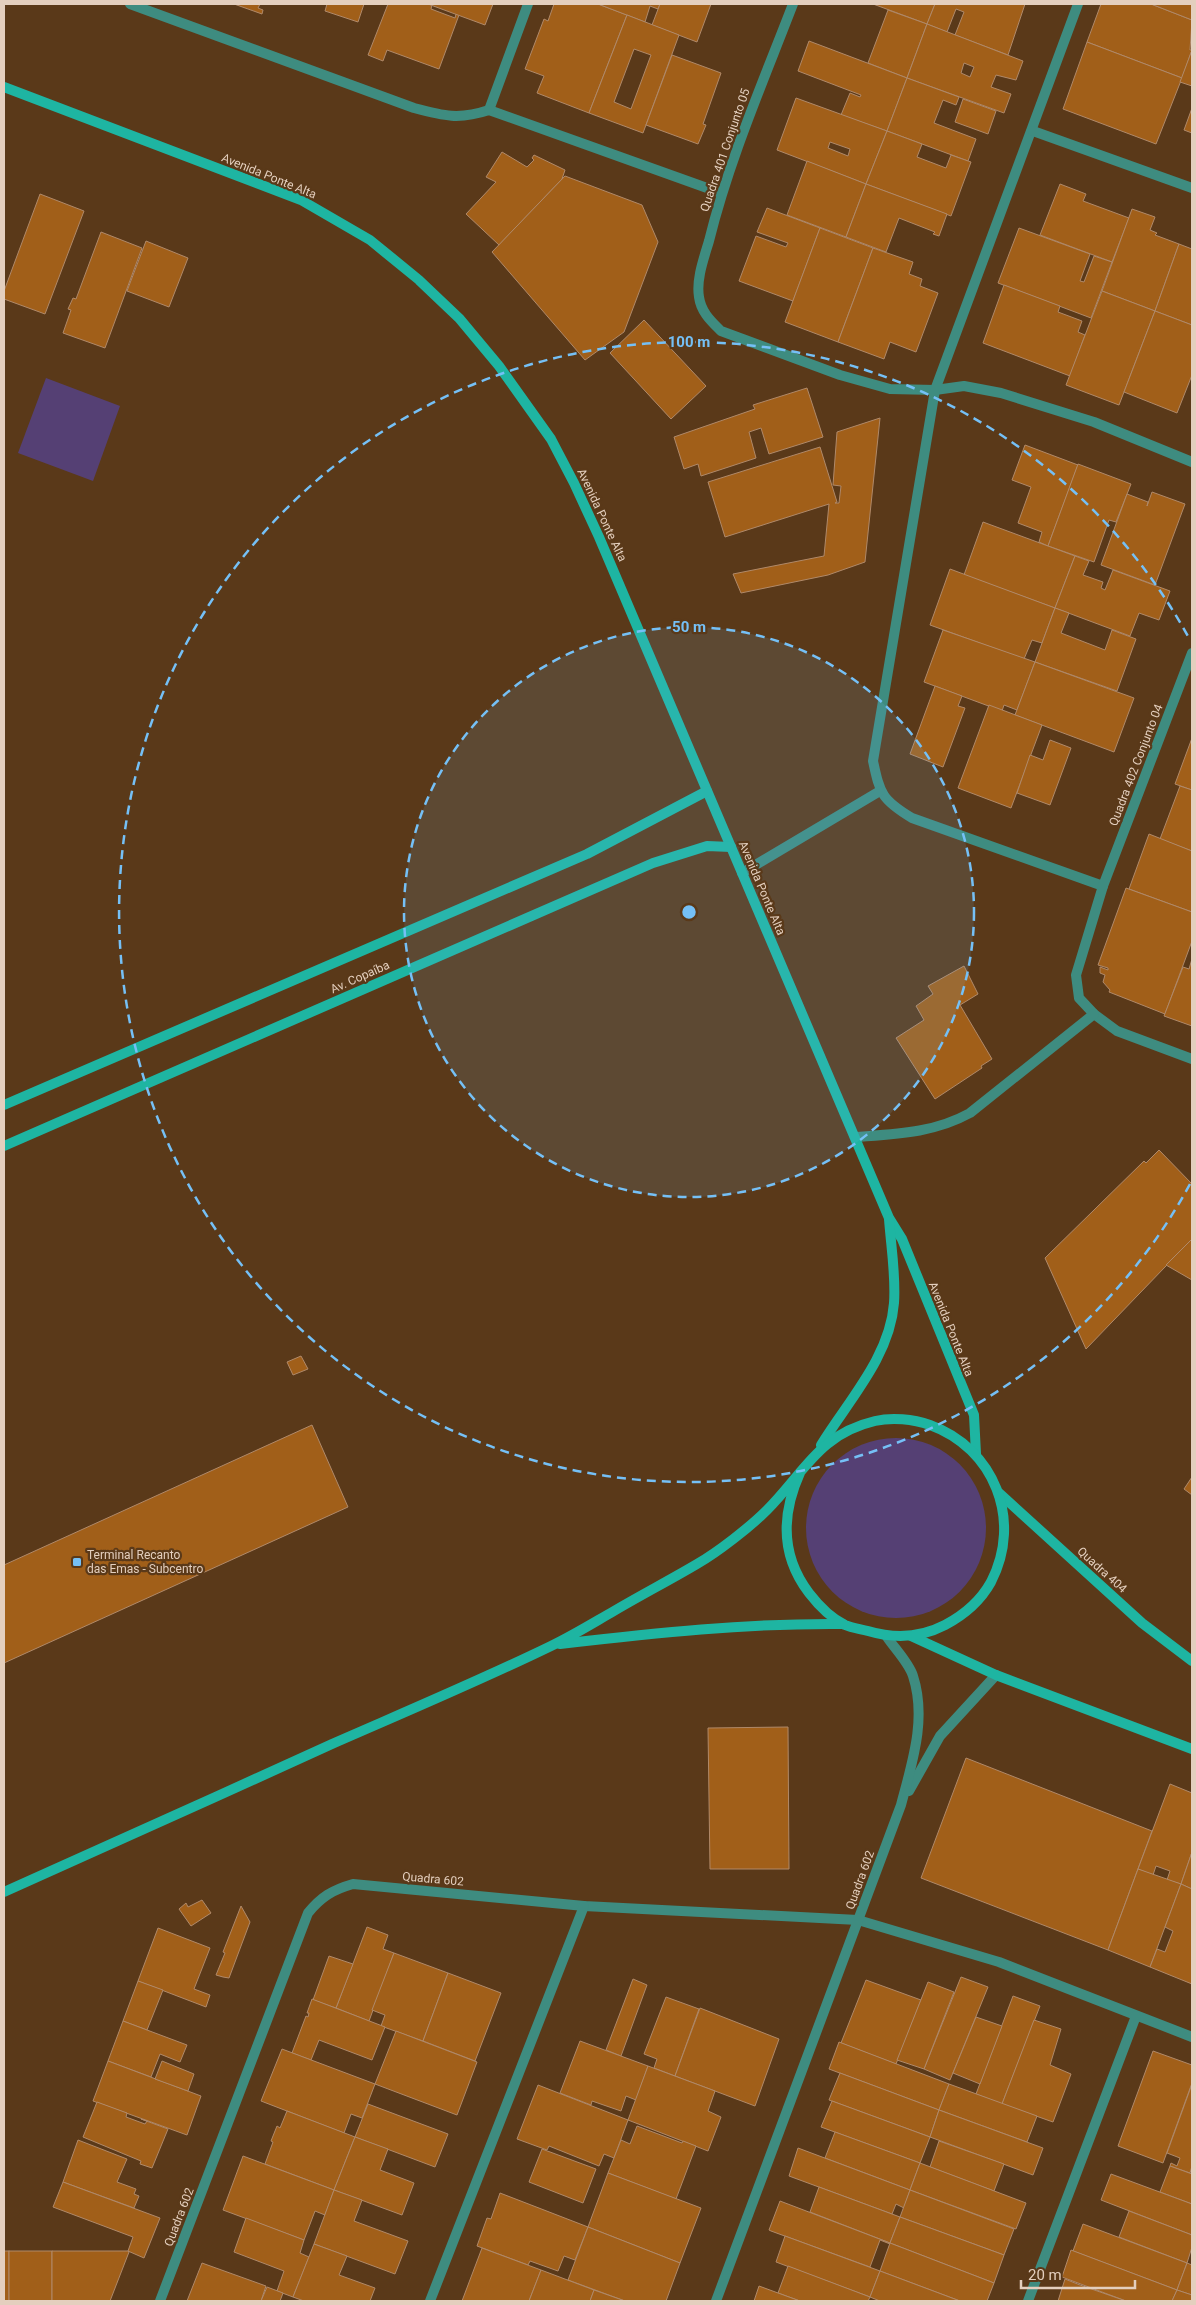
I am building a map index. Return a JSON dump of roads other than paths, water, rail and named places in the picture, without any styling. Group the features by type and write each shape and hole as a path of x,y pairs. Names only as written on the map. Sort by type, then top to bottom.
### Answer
{"main road":[{"name":"Avenida Ponte Alta","path":"4,87 301,200 370,240 419,280 459,318 499,366 534,415 551,439 574,483 889,1218 902,1240 974,1416 976,1454"},
{"name":"Av. Copaíba","path":"4,1105 586,854 707,791"},
{"name":"Av. Copaíba","path":"4,1146 653,863 707,846 731,847"},
{"name":"Avenida Ponte Alta","path":"816,1452 850,1405 885,1339 894,1306 895,1282 889,1218"},
{"path":"4,1892 554,1644 703,1561 764,1514 816,1452 844,1430 878,1420 914,1420 948,1432 976,1454 999,1493 1004,1516 1004,1540 999,1563 989,1585 974,1604 956,1619 934,1630 911,1636 888,1637 843,1624 786,1623 690,1630 554,1644"},
{"path":"800,1473 790,1495 786,1524 789,1555 800,1582 819,1606 843,1624"},
{"name":"Quadra 404","path":"999,1493 1142,1623 1192,1661"},
{"path":"911,1636 996,1675 1192,1749"}],"street":[{"path":"130,4 414,108 447,116 471,116 490,110 721,193"},
{"path":"490,110 528,4"},
{"name":"Quadra 401 Conjunto 05","path":"792,4 721,193 699,277 698,295 702,310 722,331 840,375 890,389 935,390"},
{"path":"1078,4 1033,131 935,390 872,761 880,791 897,809 912,818 1103,886"},
{"path":"1033,131 1192,188"},
{"path":"935,390 964,386 1001,393 1094,422 1192,462"},
{"name":"Quadra 402 Conjunto 04","path":"1192,653 1103,886 1076,975 1079,998 1094,1014 1117,1030 1192,1059"},
{"path":"742,873 880,791"},
{"path":"856,1138 911,1133 955,1122 970,1114 1094,1014"},
{"name":"Quadra 602","path":"160,2301 308,1914 320,1898 335,1889 353,1884 584,1906 858,1920 901,1805 915,1754 920,1708 913,1674 888,1637"},
{"name":"Quadra 602","path":"901,1805 940,1736 996,1675"},
{"path":"430,2301 584,1906"},
{"path":"716,2301 858,1920 999,1962 1192,2037"},
{"path":"1028,2301 1136,2016"}],"place":[{"name":"Terminal Recanto das Emas - Subcentro","path":"77,1562"}]}
